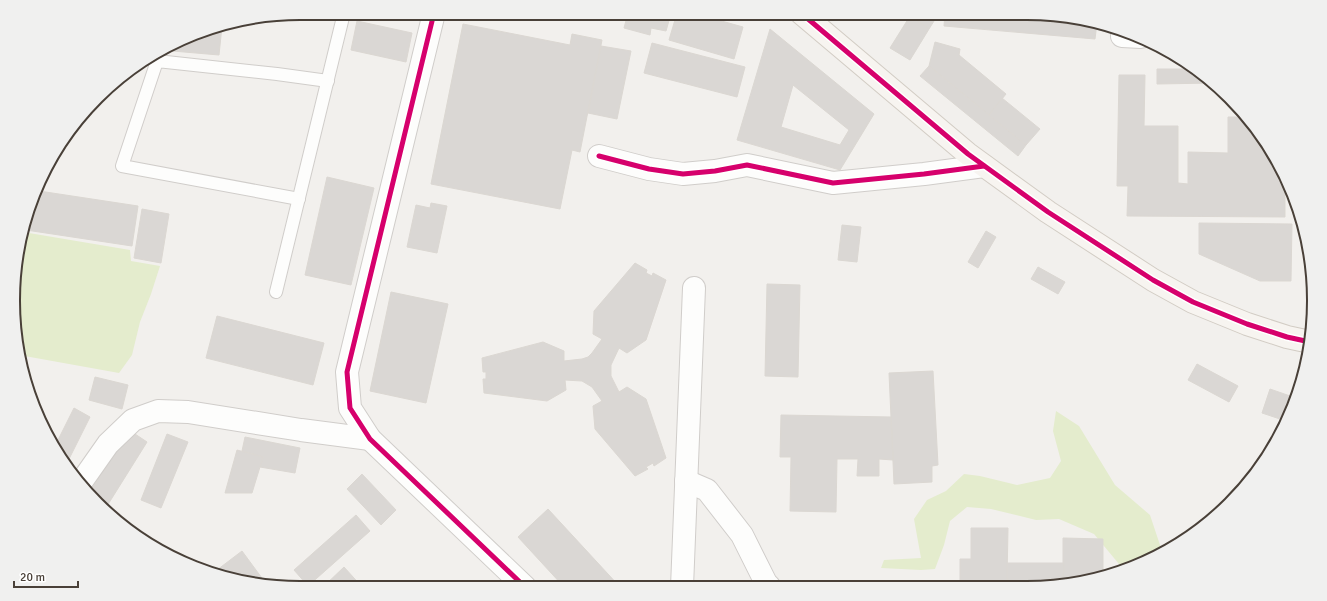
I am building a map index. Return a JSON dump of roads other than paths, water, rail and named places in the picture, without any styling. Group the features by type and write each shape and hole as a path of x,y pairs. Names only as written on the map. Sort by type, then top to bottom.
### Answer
{"street":[{"path":"432,20 347,372 350,408 370,439 519,581"},
{"path":"810,20 968,154 1048,212 1153,280 1193,302 1247,324 1287,337 1304,341"},
{"path":"599,156 649,169 683,174 714,171 747,165 833,183 924,174 984,166"},
{"path":"682,581 694,288"},
{"path":"84,478 108,444 134,420 158,411 188,412 301,430 370,439"},
{"path":"686,481 707,490 742,535 765,581"}],"lane":[{"path":"276,292 342,20"},
{"path":"299,199 122,166 157,61 328,81"}]}
